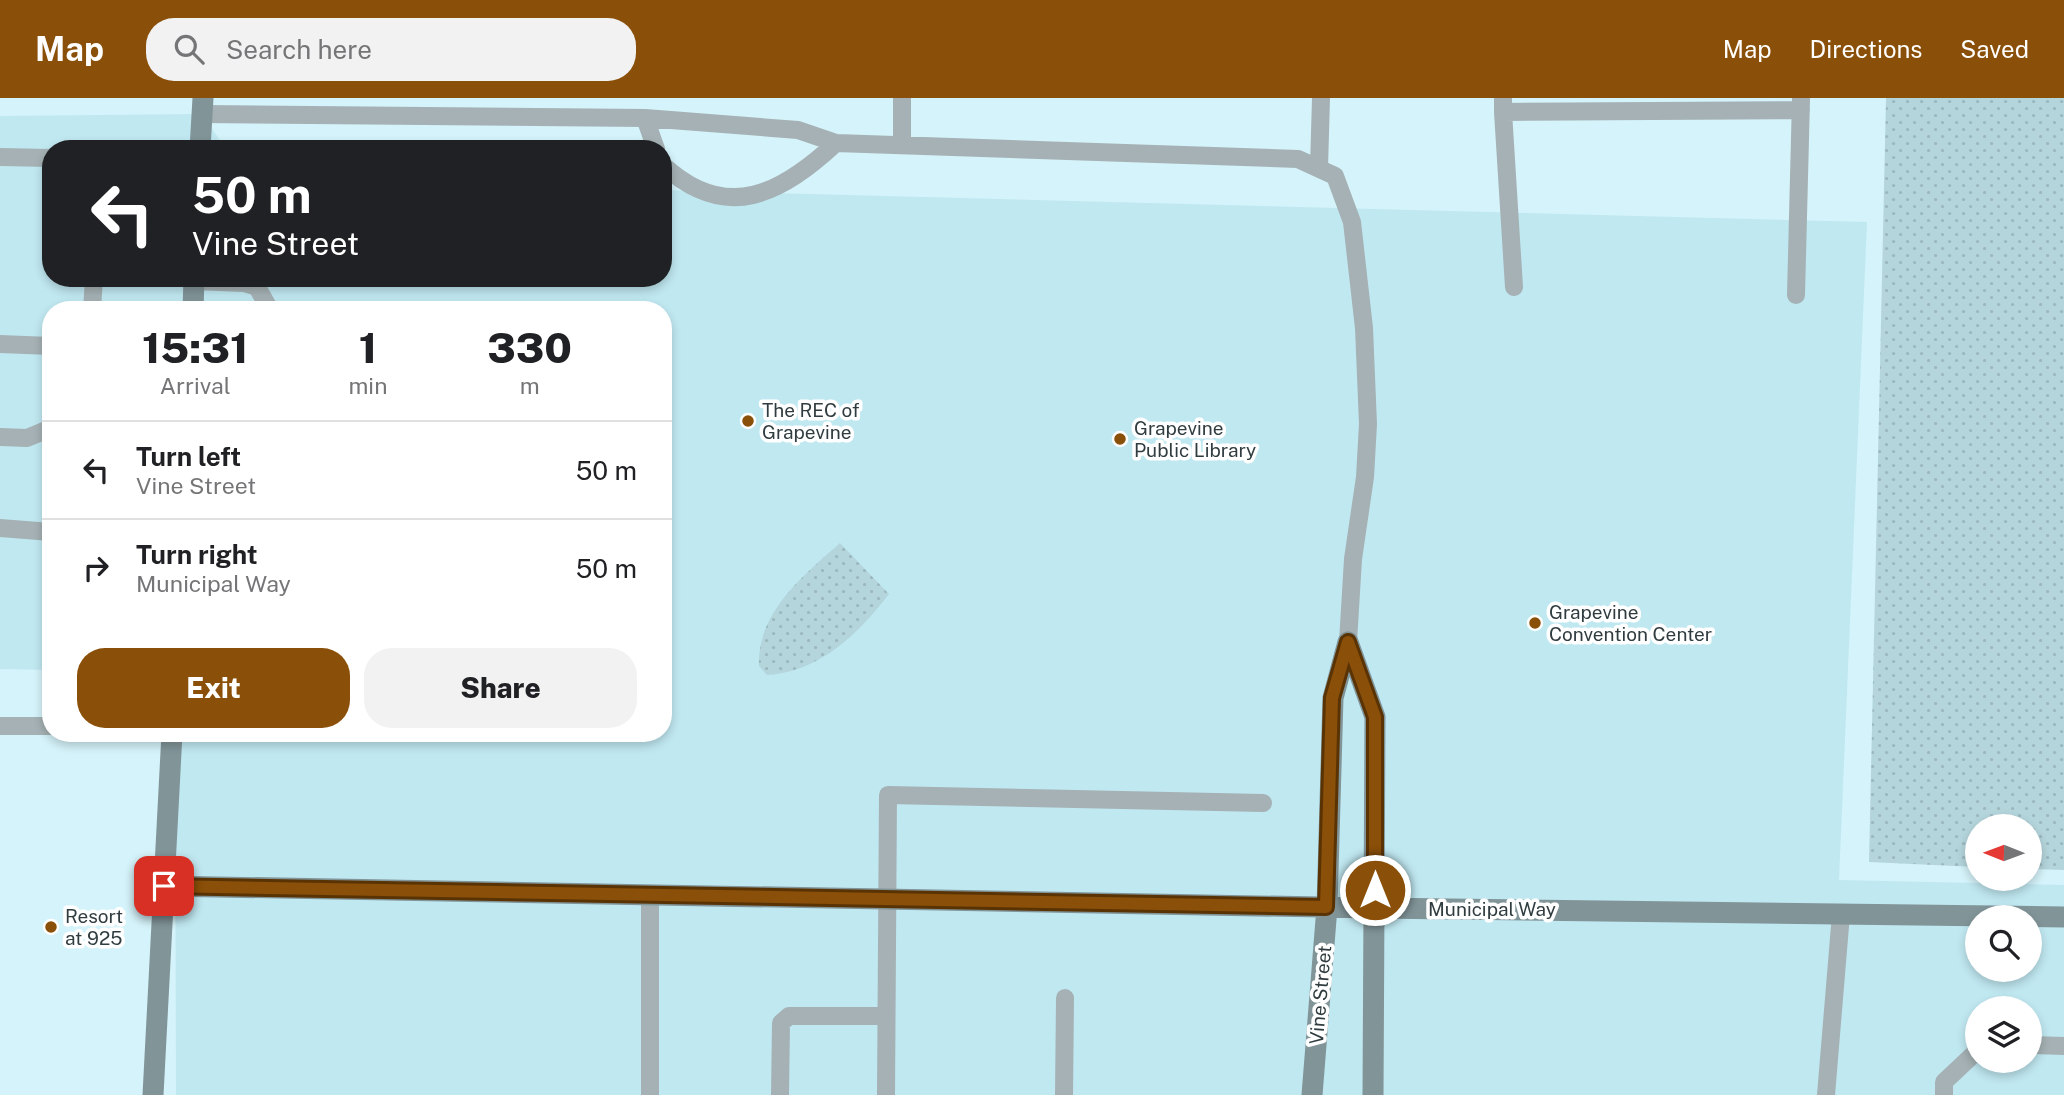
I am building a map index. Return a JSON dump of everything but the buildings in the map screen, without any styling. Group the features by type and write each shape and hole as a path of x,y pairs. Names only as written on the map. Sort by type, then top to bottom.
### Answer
{"street":[{"path":"200,140 202,106"},
{"path":"1348,642 1375,717 1373,1095"},
{"name":"Vine Street","path":"1312,1095 1326,907 1332,698 1348,642"},
{"path":"153,1095 172,742"},
{"name":"Municipal Way","path":"164,886 1375,908 2064,917"}],"lane":[{"path":"902,98 902,145"},
{"path":"1319,168 1321,98"},
{"path":"1514,286 1503,105 1801,104 1796,295"},
{"path":"202,106 645,118 798,130 836,143 1298,159 1319,168 1335,176 1352,222 1364,328 1368,424 1365,477 1353,559 1348,642"},
{"path":"645,118 653,140"},
{"path":"672,171 695,188 725,198 759,196 804,172 836,143"},
{"path":"0,157 42,158"},
{"path":"0,344 42,346"},
{"path":"0,437 27,438 42,432"},
{"path":"0,528 42,531"},
{"path":"0,726 42,726"},
{"path":"886,1095 888,796 1263,803"},
{"path":"650,895 650,1095"},
{"path":"1826,1095 1842,914"},
{"path":"1064,1095 1065,998"},
{"path":"780,1095 781,1023 789,1017 886,1016"},
{"path":"2042,1045 2064,1046"},
{"path":"1944,1095 1944,1082 1965,1062"}],"shaded area":[{"path":"1886,98 2064,98 2064,870 2042,869 2042,814 1965,814 1965,866 1869,862"},
{"path":"202,114 220,140 42,140 42,287 672,287 672,190 1867,222 1839,880 1965,883 1965,891 2042,891 2042,885 2064,885 2064,1095 176,1095 175,742 672,742 672,301 42,301 42,670 0,669 0,116"},
{"path":"840,543 889,594 865,623 837,648 804,667 767,675 759,666 760,647 774,612 798,582"}],"place":[{"name":"The REC of Grapevine","path":"748,421"},
{"name":"Grapevine Public Library","path":"1120,439"},
{"name":"Grapevine Convention Center","path":"1535,623"},
{"name":"Resort at 925","path":"51,927"}],"route":[{"path":"164,886 1326,907 1332,698 1348,642 1375,717 1375,890"}]}
